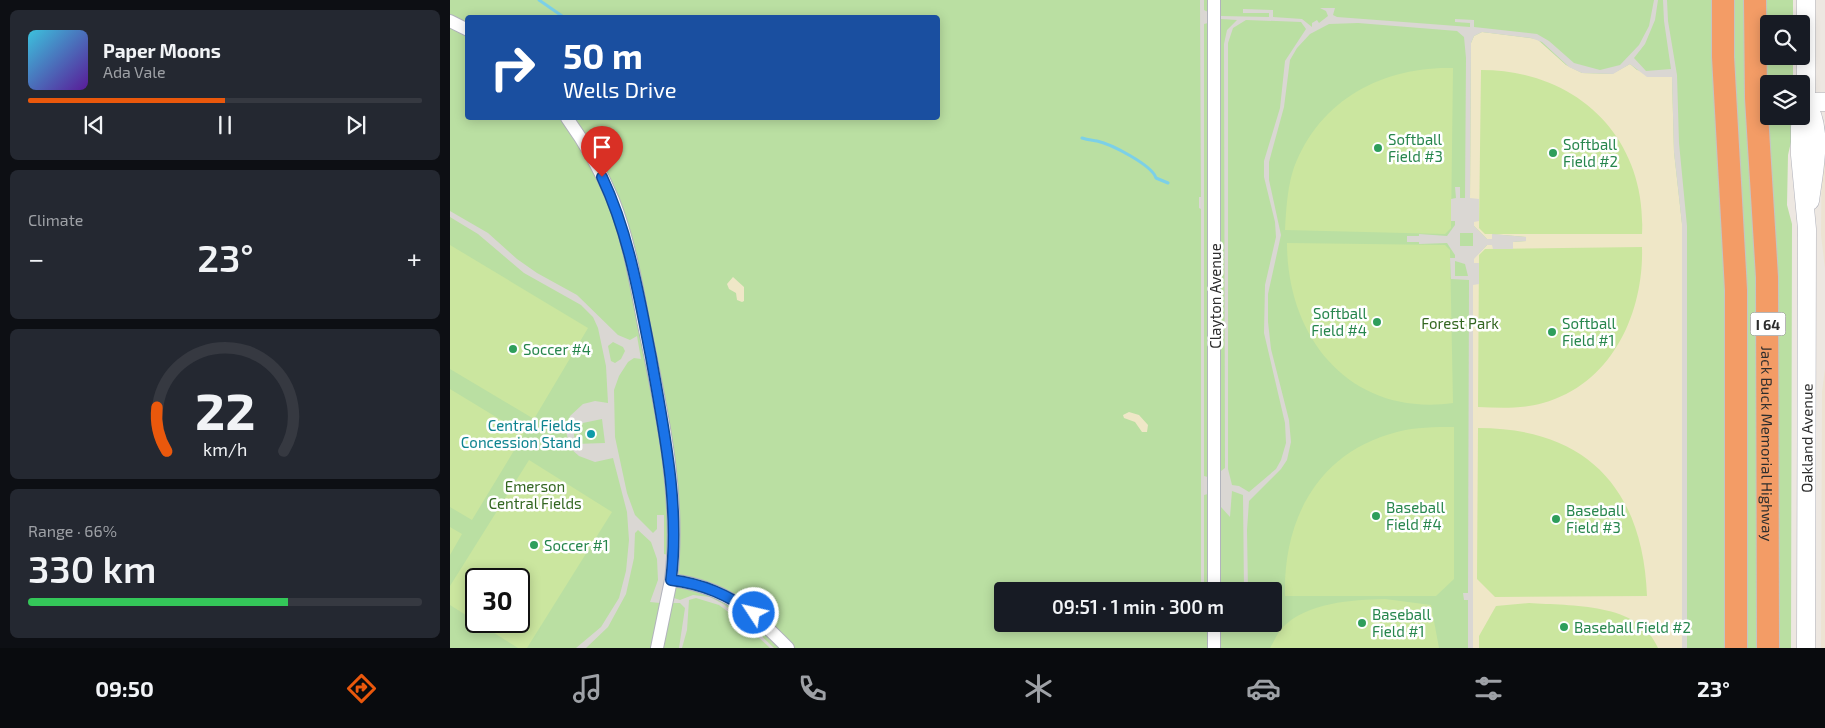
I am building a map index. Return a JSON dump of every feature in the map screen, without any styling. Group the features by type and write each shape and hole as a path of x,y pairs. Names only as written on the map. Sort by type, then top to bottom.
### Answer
{"highway":[{"name":"I 64","path":"1723,0 1723,57 1735,281 1736,648"},
{"name":"Jack Buck Memorial Highway","path":"1755,0 1756,98 1767,277 1768,648"}],"street":[{"name":"Clayton Avenue","path":"1214,0 1214,582"},
{"name":"Oakland Avenue","path":"1806,0 1806,75"},
{"path":"450,21 465,28"},
{"path":"1810,102 1825,102"},
{"path":"568,120 591,156 613,200 632,266 657,392 671,481 675,536 671,580 657,648"},
{"name":"Oakland Avenue","path":"1801,125 1800,155 1807,229 1806,648"},
{"path":"671,580 700,585 730,597 754,613 788,648"},
{"path":"1214,632 1214,648"}],"shaded area":[{"path":"1200,0 1204,0 1204,10 1208,12 1208,23 1204,24 1204,476 1208,477 1208,494 1204,495 1204,582 1201,582 1201,209 1199,208 1199,197 1201,197"},
{"path":"1654,0 1658,0 1655,20 1645,44 1634,58 1646,71 1671,69 1664,21 1663,0 1667,0 1668,21 1677,75 1679,143 1687,226 1687,648 1682,648 1682,224 1674,152 1672,77 1647,77 1630,64 1613,74 1582,73 1569,67 1542,42 1531,38 1482,32 1474,36 1471,43 1470,198 1479,199 1479,221 1474,222 1474,226 1487,239 1492,239 1492,234 1526,237 1526,241 1513,242 1513,249 1493,249 1492,245 1487,245 1474,259 1474,263 1479,263 1479,284 1473,285 1473,648 1468,648 1468,600 1464,600 1463,593 1468,593 1469,280 1451,279 1450,258 1455,258 1455,255 1447,243 1419,244 1419,242 1407,242 1407,236 1419,236 1419,234 1447,236 1455,225 1455,221 1451,221 1451,199 1456,198 1455,187 1460,187 1460,198 1465,198 1466,58 1464,37 1457,31 1358,23 1329,24 1310,34 1297,48 1290,60 1284,107 1269,162 1269,180 1281,235 1268,294 1268,322 1271,349 1289,420 1291,442 1287,460 1281,469 1249,501 1247,530 1248,582 1244,582 1243,495 1232,491 1230,517 1221,507 1221,471 1225,468 1224,44 1227,30 1237,20 1221,19 1221,16 1269,17 1269,13 1243,13 1243,9 1273,10 1273,17 1302,19 1312,27 1312,23 1317,20 1319,23 1328,16 1326,11 1320,8 1335,8 1333,15 1337,17 1470,27 1470,23 1455,22 1455,19 1474,20 1474,27 1537,34 1549,41 1574,63 1600,70 1620,65 1639,45 1649,26","holes":["1246,20 1301,22 1306,29 1285,61 1280,108 1264,161 1264,177 1275,222 1276,237 1265,285 1264,333 1285,423 1286,443 1276,469 1249,492 1239,486 1232,485 1228,469 1228,43 1233,28","1460,233 1473,233 1473,246 1460,246","1455,261 1465,264 1468,276 1455,276"]},
{"path":"1825,126 1825,268 1821,235 1822,134"},
{"path":"450,211 488,233 517,259 537,273 577,295 618,335 630,340 637,336 641,359 634,358 628,362 619,376 614,390 615,437 627,493 635,515 653,533 657,529 657,515 664,515 664,554 668,555 664,588 660,603 650,602 658,580 657,559 651,542 638,530 635,533 634,558 626,594 608,627 586,648 576,648 601,627 619,598 626,571 629,540 627,512 613,458 595,462 579,456 570,448 566,431 570,416 583,404 595,401 608,403 606,366 598,328 593,317 581,305 524,273 478,234 450,217","holes":["613,342 623,347 625,351 621,359 615,363 611,361 608,346","602,419 605,443 575,444 573,425"]},
{"path":"1825,369 1825,648 1821,648 1822,392"},
{"path":"693,595 710,597 723,604 746,621 774,648 770,648 743,623 719,605 696,598 689,600 687,630 682,648 679,648 685,608 680,603 672,603 674,598 680,600"}],"green space":[{"name":"Forest Park","path":"450,0 1793,0 1793,15 1760,15 1760,65 1793,65 1793,75 1760,75 1760,125 1793,125 1788,155 1787,205 1792,224 1791,648 450,648"},
{"name":"Softball Field #3","path":"1453,68 1451,228 1445,234 1285,230 1292,174 1303,149 1317,127 1334,108 1354,93 1376,82 1426,69"},
{"name":"Softball Field #2","path":"1481,70 1515,73 1547,82 1575,96 1599,116 1618,139 1632,167 1640,199 1642,234 1485,234 1479,228"},
{"name":"Softball Field #4","path":"1287,243 1445,245 1450,250 1453,403 1417,404 1384,397 1356,384 1332,364 1313,340 1299,310 1290,278"},
{"name":"Soccer #4","path":"450,245 588,328 534,419 450,369"},
{"name":"Softball Field #1","path":"1642,247 1637,297 1630,320 1619,343 1605,363 1588,380 1567,394 1535,405 1503,408 1478,407 1479,255 1485,249"},
{"path":"450,389 524,434 472,520 450,507"},
{"name":"Baseball Field #4","path":"1433,427 1454,427 1454,579 1436,596 1285,596 1286,568 1291,541 1299,516 1311,493 1326,472 1346,455 1369,442 1397,432"},
{"name":"Baseball Field #3","path":"1478,428 1516,431 1550,439 1578,453 1602,472 1621,496 1634,525 1643,558 1647,596 1495,597 1477,579"},
{"name":"Soccer #1","path":"529,460 612,512 527,648 518,648 494,633 530,633 530,568 465,568 465,614 450,605 450,586"},
{"path":"450,527 462,534 450,555"},
{"name":"Baseball Field #1","path":"1385,599 1431,605 1439,648 1270,648 1279,632 1282,632 1282,628 1292,619 1317,608 1358,600"},
{"name":"Baseball Field #2","path":"1529,603 1583,606 1620,614 1636,622 1649,633 1658,648 1479,648 1479,636 1496,606"}],"sand":[{"path":"1482,32 1537,39 1566,65 1582,73 1612,74 1630,64 1637,70 1672,77 1674,152 1682,224 1682,648 1473,648 1473,284 1479,284 1479,263 1474,263 1474,258 1487,245 1493,245 1493,249 1513,249 1513,242 1526,241 1526,237 1492,234 1492,239 1487,239 1474,226 1474,221 1478,221 1470,199 1471,43 1474,36"},
{"path":"733,277 744,287 744,301 742,302 737,300 736,293 729,289 727,284"},
{"path":"1129,412 1139,415 1148,425 1147,432 1142,432 1135,422 1124,418 1123,415"}],"waterway":[{"path":"539,0 561,15"},
{"path":"1082,138 1097,141 1121,151 1147,167 1156,178 1168,183"}],"place":[{"name":"Softball Field #3","path":"1378,148"},
{"name":"Softball Field #2","path":"1553,153"},
{"name":"Softball Field #4","path":"1377,322"},
{"name":"Softball Field #1","path":"1552,332"},
{"name":"Soccer #4","path":"513,349"},
{"name":"Central Fields Concession Stand","path":"591,434"},
{"name":"Baseball Field #4","path":"1376,516"},
{"name":"Baseball Field #3","path":"1556,519"},
{"name":"Soccer #1","path":"534,545"},
{"name":"Baseball Field #1","path":"1362,623"},
{"name":"Baseball Field #2","path":"1564,627"}],"route":[{"path":"602,177 613,200 626,241 649,346 663,425 674,511 675,536 671,580 692,583 719,592 754,613"}],"park label":[{"name":"Emerson Central Fields","path":"535,494"}]}
